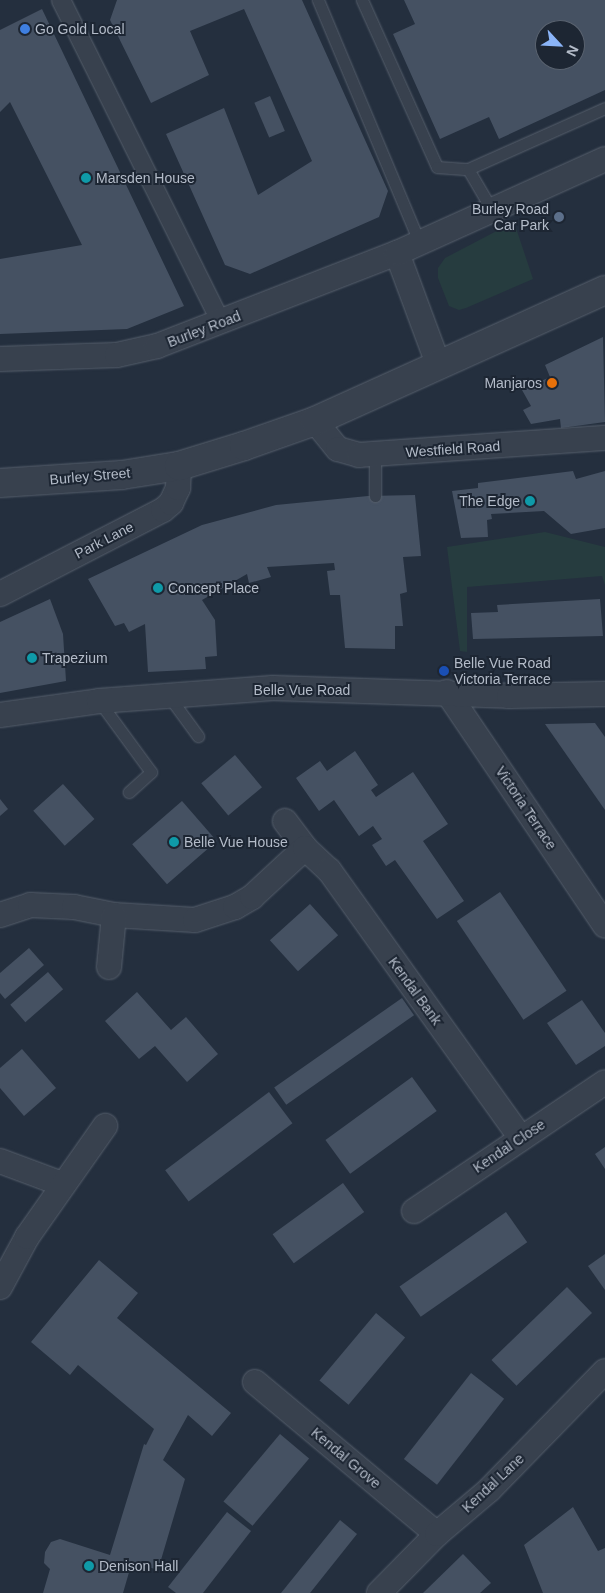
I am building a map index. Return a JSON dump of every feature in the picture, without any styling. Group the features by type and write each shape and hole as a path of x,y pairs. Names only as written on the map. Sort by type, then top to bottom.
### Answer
{"street":[{"path":"61,0 221,322"},
{"name":"Burley Road","path":"0,359 117,355 157,346 398,253 605,159"},
{"path":"398,253 438,364"},
{"path":"179,466 315,421 605,290"},
{"name":"Westfield Road","path":"315,421 338,449 358,456 605,438"},
{"name":"Burley Street","path":"0,483 122,475 179,466"},
{"name":"Park Lane","path":"0,594 163,510 171,503 178,488 179,466"},
{"name":"Belle Vue Road","path":"0,715 98,701 274,688 447,692 509,696 605,694"},
{"name":"Victoria Terrace","path":"447,692 605,925"},
{"name":"Kendal Bank","path":"285,821 305,848 329,870 521,1138"},
{"path":"0,915 30,905 74,907 114,915 195,920 215,915 252,897 305,848"},
{"path":"109,967 114,915"},
{"name":"Kendal Close","path":"414,1211 605,1082"},
{"path":"0,1287 27,1237 62,1184 105,1126"},
{"path":"0,1162 62,1184"},
{"name":"Kendal Lane","path":"379,1593 438,1534 489,1490 605,1371"},
{"name":"Kendal Grove","path":"255,1382 438,1534"}],"lane":[{"path":"318,0 419,242"},
{"path":"362,0 437,167 468,169 605,108"},
{"path":"468,169 492,210"},
{"path":"375,454 375,496"},
{"path":"168,695 198,736"},
{"path":"98,701 151,772 129,792"}],"green space":[{"path":"514,222 533,279 466,308 459,310 449,306 438,278 438,268 445,258"},
{"path":"545,532 605,547 605,585 602,576 467,587 467,652 460,651 447,547"}],"building":[{"path":"117,0 302,0 388,191 379,217 250,274 225,265 166,134 224,108 258,195 312,161 244,9 190,31 209,75 151,103 110,20"},
{"path":"404,0 605,0 605,90 499,139 489,117 440,139 393,34 415,24"},
{"name":"Marsden House","path":"42,9 184,306 127,329 0,334 0,259 82,245 10,102 0,112 0,30"},
{"path":"270,96 285,131 269,138 254,103"},
{"path":"603,337 605,422 561,428 560,419 531,424 523,410 531,406 522,390 550,377 545,365"},
{"name":"The Edge","path":"573,471 576,479 605,471 605,528 571,534 544,511 491,514 492,519 487,520 488,537 461,538 452,491 478,488 478,483"},
{"name":"Concept Place","path":"415,495 421,556 403,557 407,592 400,594 403,626 395,626 395,649 345,648 340,595 330,595 327,571 335,570 334,563 267,567 271,577 249,583 247,574 202,600 215,620 217,656 205,657 206,669 148,672 145,624 129,632 124,623 115,626 88,579 202,525 276,505 368,496"},
{"name":"Trapezium","path":"50,599 63,634 66,681 0,693 0,622"},
{"path":"600,599 603,636 473,639 471,613 498,612 497,605"},
{"path":"595,723 605,737 605,810 545,724"},
{"path":"355,751 378,785 371,790 376,797 413,772 448,824 423,841 464,901 437,919 395,860 386,866 372,845 382,839 373,826 359,836 334,800 319,811 296,778 320,761 327,771"},
{"path":"235,755 262,787 228,815 201,783"},
{"path":"63,784 94,819 65,846 33,811"},
{"path":"0,799 8,809 0,816"},
{"name":"Belle Vue House","path":"182,801 217,841 167,884 132,844"},
{"path":"500,892 567,991 523,1020 457,921"},
{"path":"310,904 338,935 298,971 270,940"},
{"path":"29,948 44,965 5,999 0,993 0,973"},
{"path":"48,972 63,989 25,1022 10,1005"},
{"path":"137,992 171,1030 186,1017 218,1054 187,1082 155,1046 139,1059 105,1021"},
{"path":"402,998 414,1015 286,1105 274,1087"},
{"path":"582,1000 605,1033 605,1046 576,1065 547,1023"},
{"path":"22,1049 56,1088 24,1116 0,1088 0,1068"},
{"path":"412,1077 437,1111 350,1174 325,1140"},
{"path":"269,1092 292,1123 189,1201 165,1170"},
{"path":"605,1147 605,1169 595,1154"},
{"path":"343,1183 364,1212 294,1263 273,1234"},
{"path":"506,1212 527,1242 421,1317 400,1287"},
{"path":"605,1254 605,1290 588,1266"},
{"path":"99,1260 138,1293 117,1318 231,1413 212,1436 188,1415 163,1460 185,1479 158,1570 132,1562 123,1593 43,1593 50,1569 44,1563 45,1552 51,1542 60,1539 110,1555 144,1444 146,1445 154,1429 78,1365 70,1375 31,1342"},
{"path":"567,1287 592,1313 516,1386 491,1360"},
{"path":"376,1313 405,1337 349,1405 319,1380"},
{"path":"471,1373 504,1399 437,1485 404,1459"},
{"path":"280,1434 309,1458 253,1526 223,1501"},
{"path":"573,1507 598,1551 605,1548 605,1593 543,1593 524,1545"},
{"path":"227,1512 251,1531 203,1593 176,1593 168,1587"},
{"path":"340,1520 357,1534 310,1593 281,1593"},
{"path":"463,1554 491,1583 480,1593 423,1593"}],"place":[{"name":"Go Gold Local","path":"25,29"},
{"name":"Marsden House","path":"86,178"},
{"name":"Burley Road Car Park","path":"559,217"},
{"name":"Manjaros","path":"552,383"},
{"name":"The Edge","path":"530,501"},
{"name":"Concept Place","path":"158,588"},
{"name":"Trapezium","path":"32,658"},
{"name":"Belle Vue Road Victoria Terrace","path":"444,671"},
{"name":"Belle Vue House","path":"174,842"},
{"name":"Denison Hall","path":"89,1566"}]}
